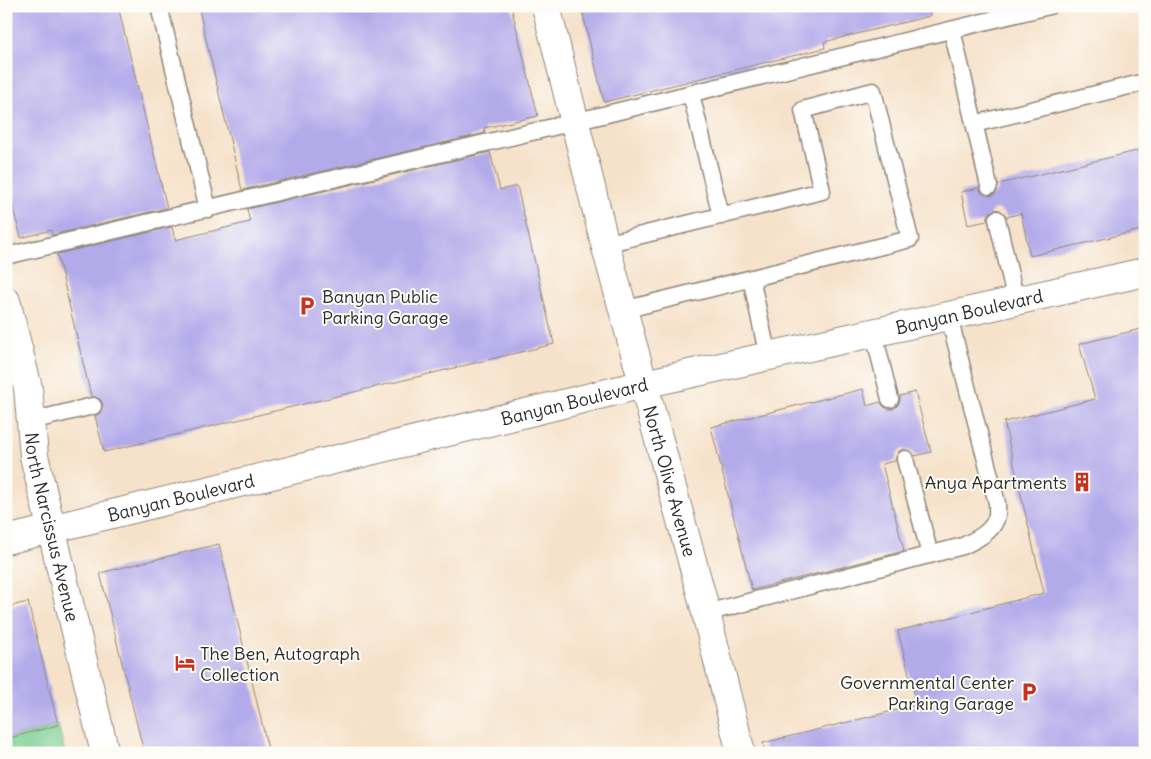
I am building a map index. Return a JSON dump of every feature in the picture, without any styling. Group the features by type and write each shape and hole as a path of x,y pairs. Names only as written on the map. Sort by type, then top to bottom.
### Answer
{"street":[{"name":"North Olive Avenue","path":"546,6 605,244 706,613 741,753"},
{"name":"Banyan Boulevard","path":"6,540 644,384 1145,272"},
{"name":"North Narcissus Avenue","path":"6,301 28,388 34,456 105,753"}],"lane":[{"path":"159,6 208,208"},
{"path":"6,256 574,122 1050,6"},
{"path":"952,30 989,186"},
{"path":"974,124 1145,82"},
{"path":"605,244 822,191 802,110 872,92 910,239 623,310"},
{"path":"690,94 721,216"},
{"path":"997,219 1016,301"},
{"path":"751,278 768,357"},
{"path":"706,613 963,546 977,539 988,530 996,518 997,503 949,317"},
{"path":"874,334 890,399"},
{"path":"31,421 93,406"},
{"path":"905,459 930,555"}],"green space":[{"path":"58,725 65,753 6,753 6,739"}],"building":[{"path":"6,6 118,6 167,208 52,235 51,230 21,238 6,181"},
{"path":"198,6 511,6 538,116 484,128 485,133 242,190"},
{"path":"581,6 929,6 930,16 824,42 825,48 604,102"},
{"path":"1145,149 1145,229 1030,256 1021,213 1007,217 1000,210 994,209 988,216 987,221 968,225 961,192 979,188 982,193 991,196 996,193 999,184"},
{"name":"Banyan Public Parking Garage","path":"490,152 500,190 517,186 554,344 104,452 95,416 100,413 103,404 100,399 91,396 57,254 172,227 175,240 250,222 247,209"},
{"path":"1145,328 1145,753 765,753 763,743 917,705 898,631 1044,593 1004,422 1095,399 1079,344"},
{"path":"863,389 867,406 880,402 888,409 893,409 897,406 900,396 915,392 931,452 915,456 912,452 903,449 898,452 895,461 882,464 904,551 752,590 711,427"},
{"name":"The Ben, Autograph Collection","path":"219,544 269,753 144,753 100,573"},
{"path":"28,602 58,725 6,739 6,607"}],"place":[{"name":"Banyan Public Parking Garage","path":"307,306"},
{"name":"Anya Apartments","path":"1082,482"},
{"name":"The Ben, Autograph Collection","path":"185,663"},
{"name":"Governmental Center Parking Garage","path":"1029,692"}]}
